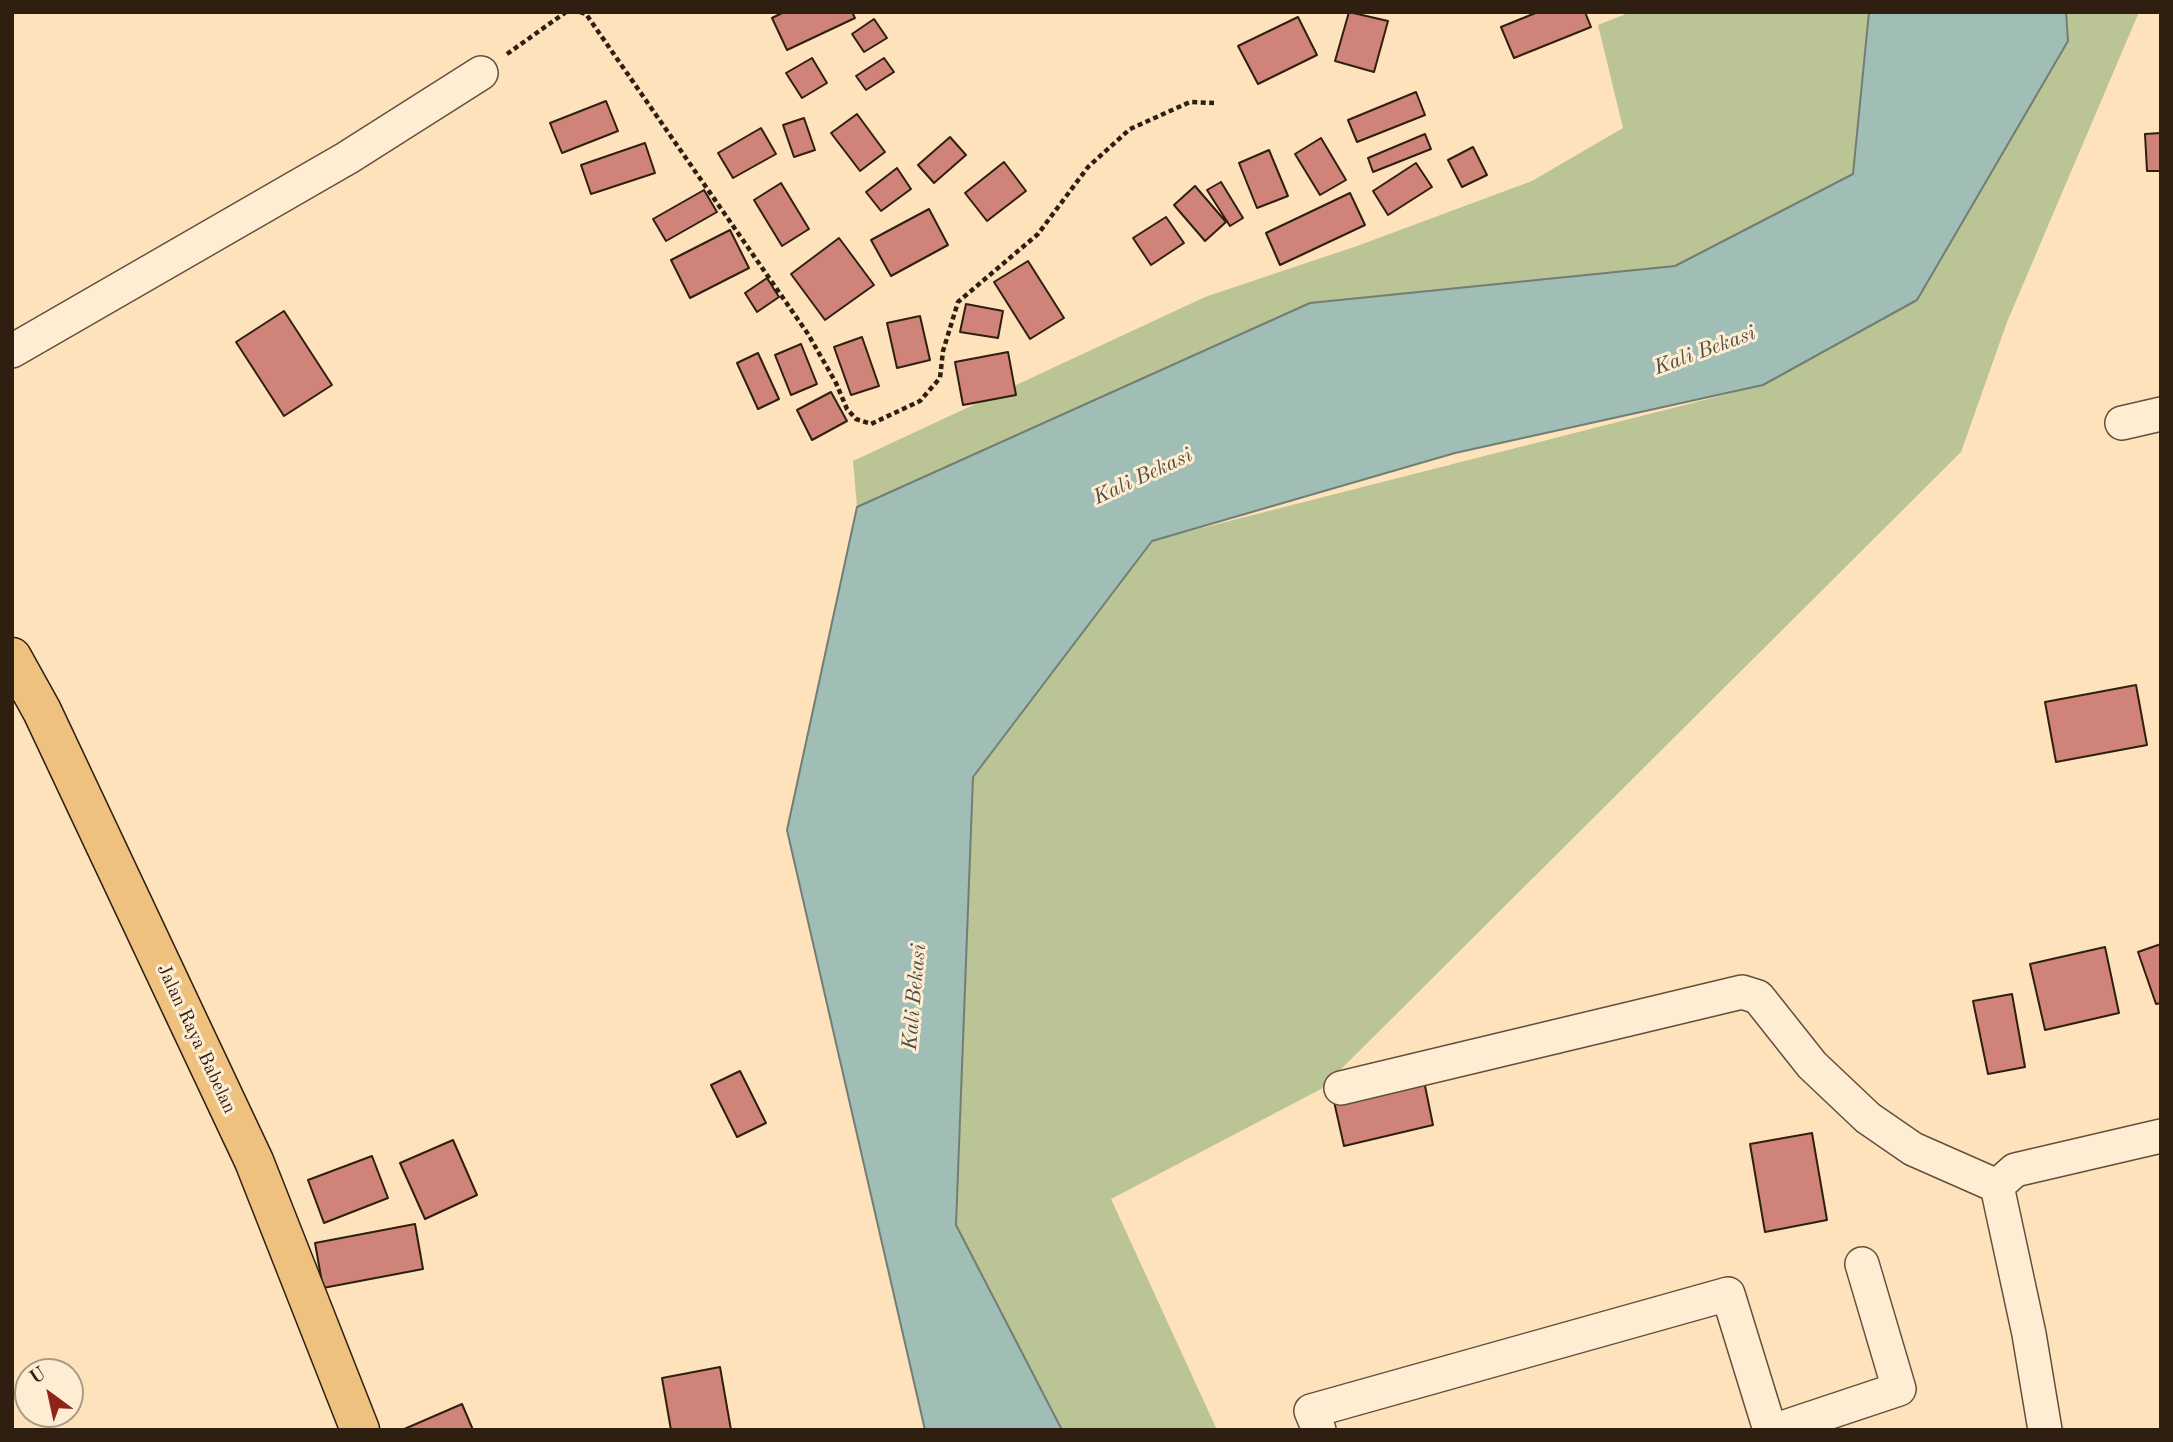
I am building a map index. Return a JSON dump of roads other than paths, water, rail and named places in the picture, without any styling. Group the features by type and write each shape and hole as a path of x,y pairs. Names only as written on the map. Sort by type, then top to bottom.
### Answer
{"main road":[{"name":"Jalan Raya Babelan","path":"12,657 42,711 254,1161 360,1430"}],"street":[{"path":"12,351 347,158 481,74"},
{"path":"2122,423 2161,414"},
{"path":"1341,1088 1742,992 1758,997 1812,1065 1868,1118 1913,1149 1997,1186"},
{"path":"1997,1186 2015,1170 2161,1136"},
{"path":"1997,1186 2029,1334 2045,1430"},
{"path":"1776,1430 1899,1389 1861,1264"},
{"path":"1319,1430 1311,1411 1728,1294 1770,1430"}],"water":[{"name":"Kali Bekasi","path":"1869,12 2066,12 2068,41 1917,300 1763,385 1455,453 1152,541 973,777 956,1225 1062,1430 925,1430 787,830 857,507 1310,303 1675,266 1853,174"}]}
